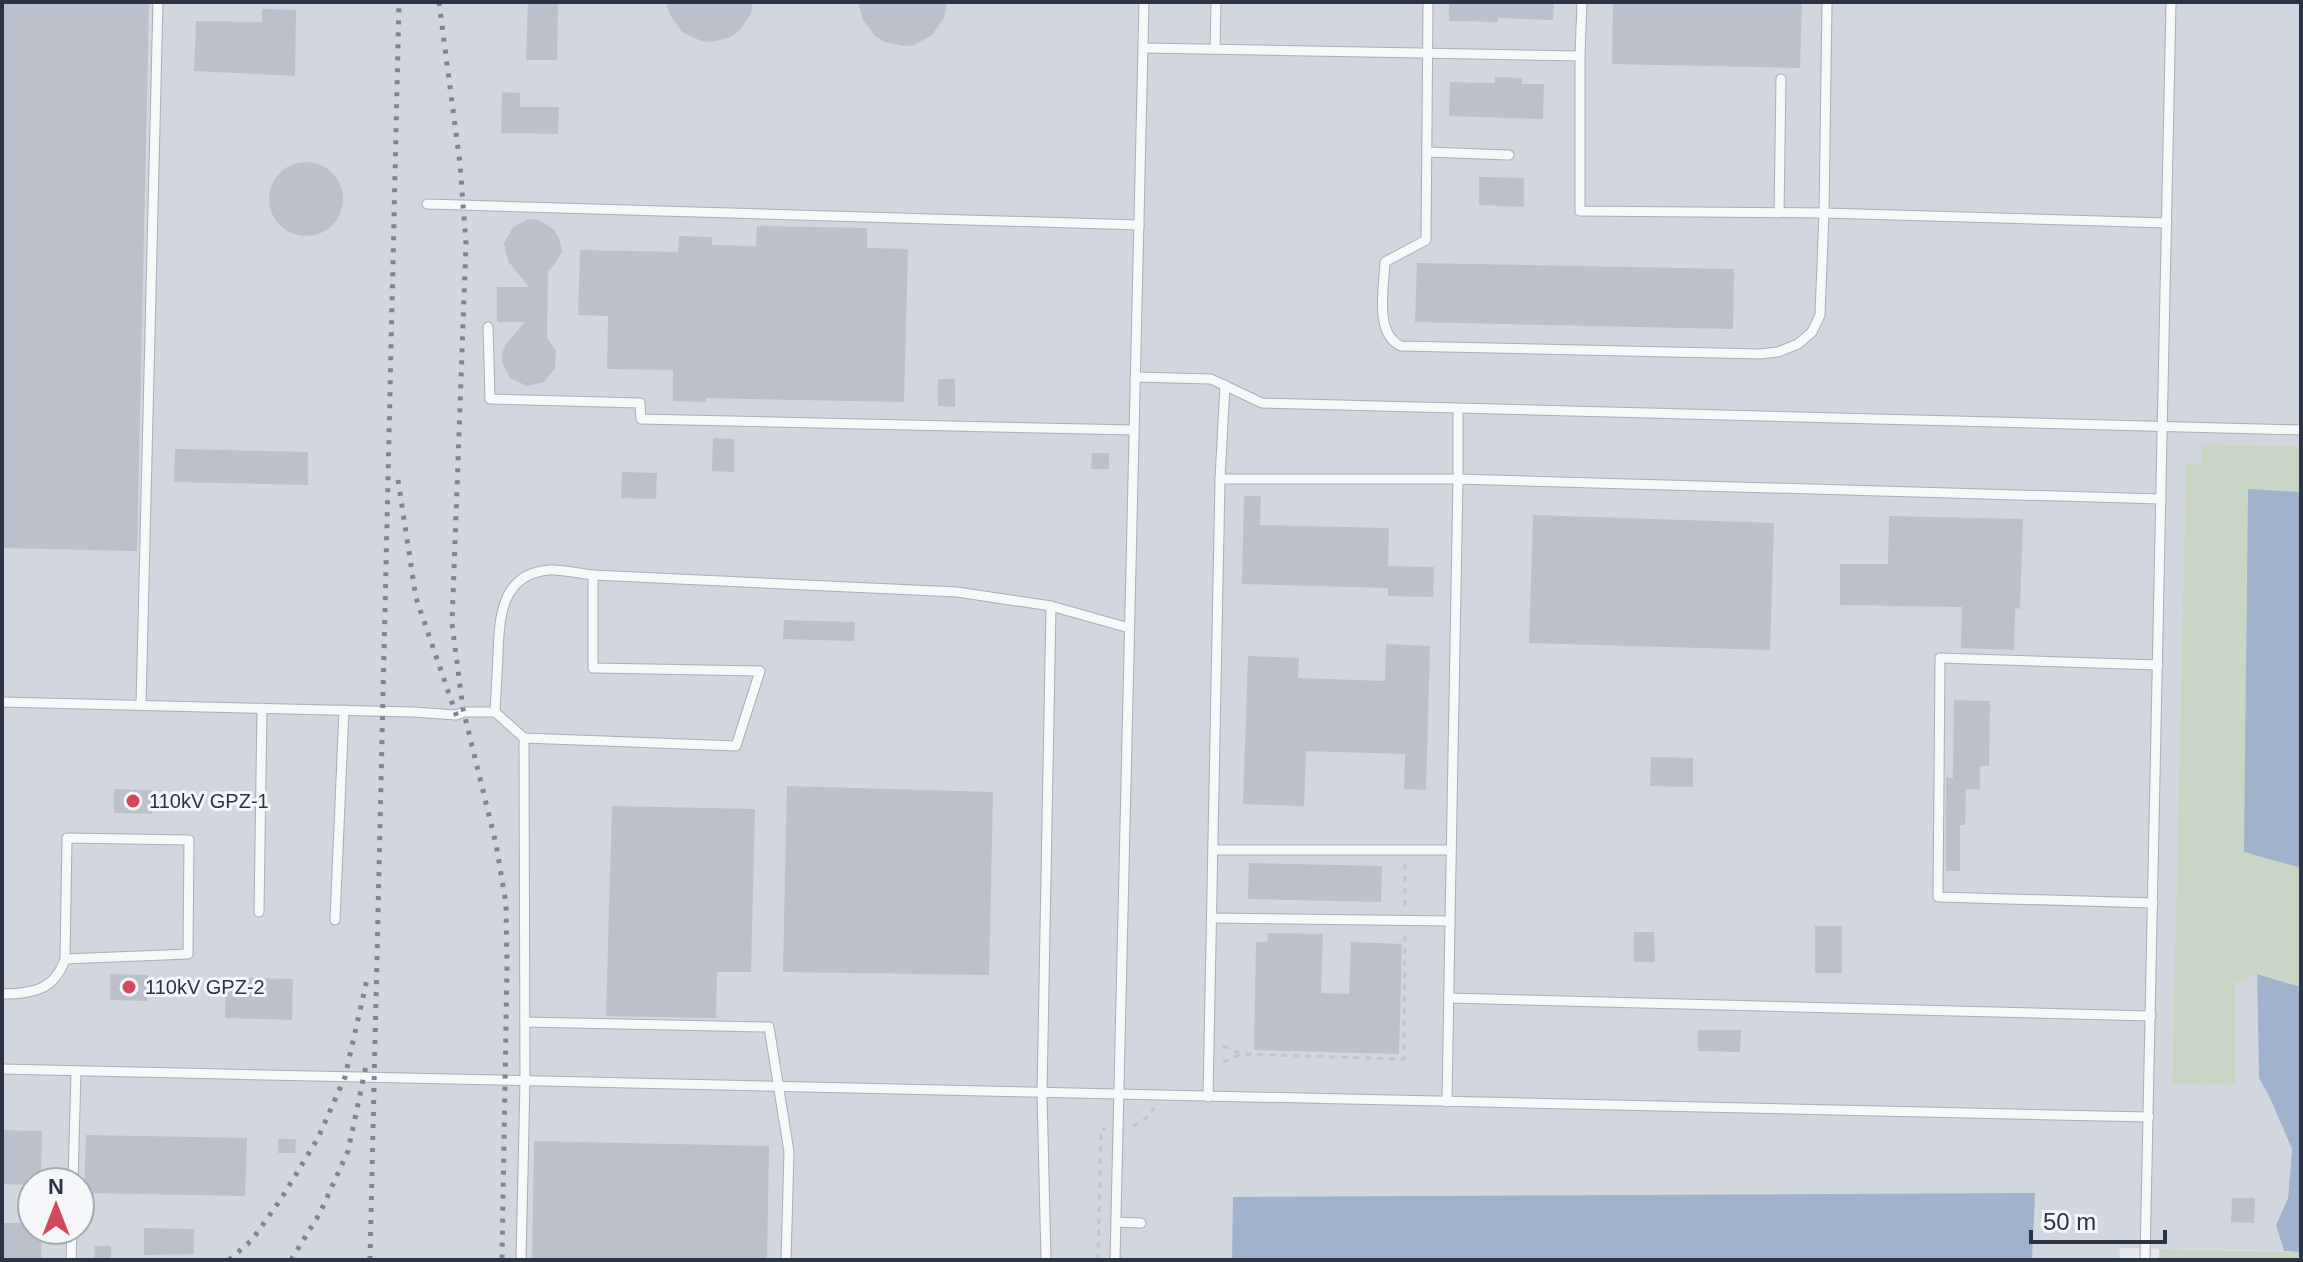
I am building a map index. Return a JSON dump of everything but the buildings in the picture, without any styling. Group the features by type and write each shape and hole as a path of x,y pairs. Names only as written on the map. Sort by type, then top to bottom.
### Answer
{"lane":[{"path":"141,705 158,2"},
{"path":"1115,1260 1144,2"},
{"path":"1215,49 1216,2"},
{"path":"1428,2 1426,240 1385,262 1383,322 1393,342 1401,346 1744,354 1778,352 1798,344 1812,332 1820,315 1827,2"},
{"path":"1582,2 1580,211 1824,213 2167,223"},
{"path":"2145,1260 2171,2"},
{"path":"1143,48 1580,56"},
{"path":"1779,213 1781,79"},
{"path":"1427,152 1509,155"},
{"path":"427,204 1139,225"},
{"path":"488,327 490,399 640,403 641,419 1133,430"},
{"path":"1135,377 1211,379 1262,403 2301,430"},
{"path":"1208,1097 1220,479 1225,385"},
{"path":"1447,1102 1458,409"},
{"path":"1220,479 1458,479 2161,499"},
{"path":"495,712 499,620 504,601 514,586 529,575 550,570 593,575 957,592 1051,606 1129,628"},
{"path":"2,702 456,715 495,712 524,738 736,746 760,671 593,668 593,575"},
{"path":"1046,1260 1042,1093 1051,606"},
{"path":"2153,903 1938,897 1940,658 2158,665"},
{"path":"259,912 262,708"},
{"path":"335,920 344,710"},
{"path":"521,1260 525,1081 524,738"},
{"path":"2,994 37,991 60,973 65,959 67,838 189,840 188,954 65,959"},
{"path":"1213,850 1451,850"},
{"path":"1212,918 1450,921"},
{"path":"1449,998 2151,1016"},
{"path":"525,1022 769,1027 789,1152 786,1260"},
{"path":"2,1069 2149,1117"},
{"path":"73,1166 76,1071"},
{"path":"1116,1222 1141,1223"}],"path":[{"path":"1209,1067 1241,1054 1404,1059 1406,850"},
{"path":"1210,1039 1241,1054"},
{"path":"1098,1260 1101,1129 1132,1127 1153,1109 1156,1096"}],"shaded area":[{"path":"2,2 2301,2 2301,446 2202,444 2202,464 2186,464 2172,1083 2234,1085 2235,984 2257,974 2259,1078 2292,1149 2288,1198 2276,1225 2284,1251 2120,1248 2119,1260 2,1260"}],"green space":[{"path":"2202,444 2301,446 2301,987 2257,974 2235,984 2235,1085 2172,1084 2186,463 2201,464"},
{"path":"2159,1249 2301,1252 2301,1260 2159,1260"}],"water":[{"path":"2248,489 2301,492 2301,868 2244,852"},
{"path":"2257,974 2301,987 2301,1252 2284,1251 2276,1225 2288,1198 2292,1149 2259,1078"},
{"path":"2035,1193 2032,1260 1232,1260 1233,1197"}],"railway":[{"path":"370,1260 399,2"},
{"path":"439,2 460,164 466,244 452,624 463,709 496,844 506,904 502,1260"},
{"path":"398,480 416,598 458,720"},
{"path":"229,1260 252,1240 318,1138 345,1077 368,975"},
{"path":"291,1260 320,1213 348,1151 366,1066"}],"place":[{"name":"110kV GPZ-1","path":"133,801"},
{"name":"110kV GPZ-2","path":"129,987"}]}
